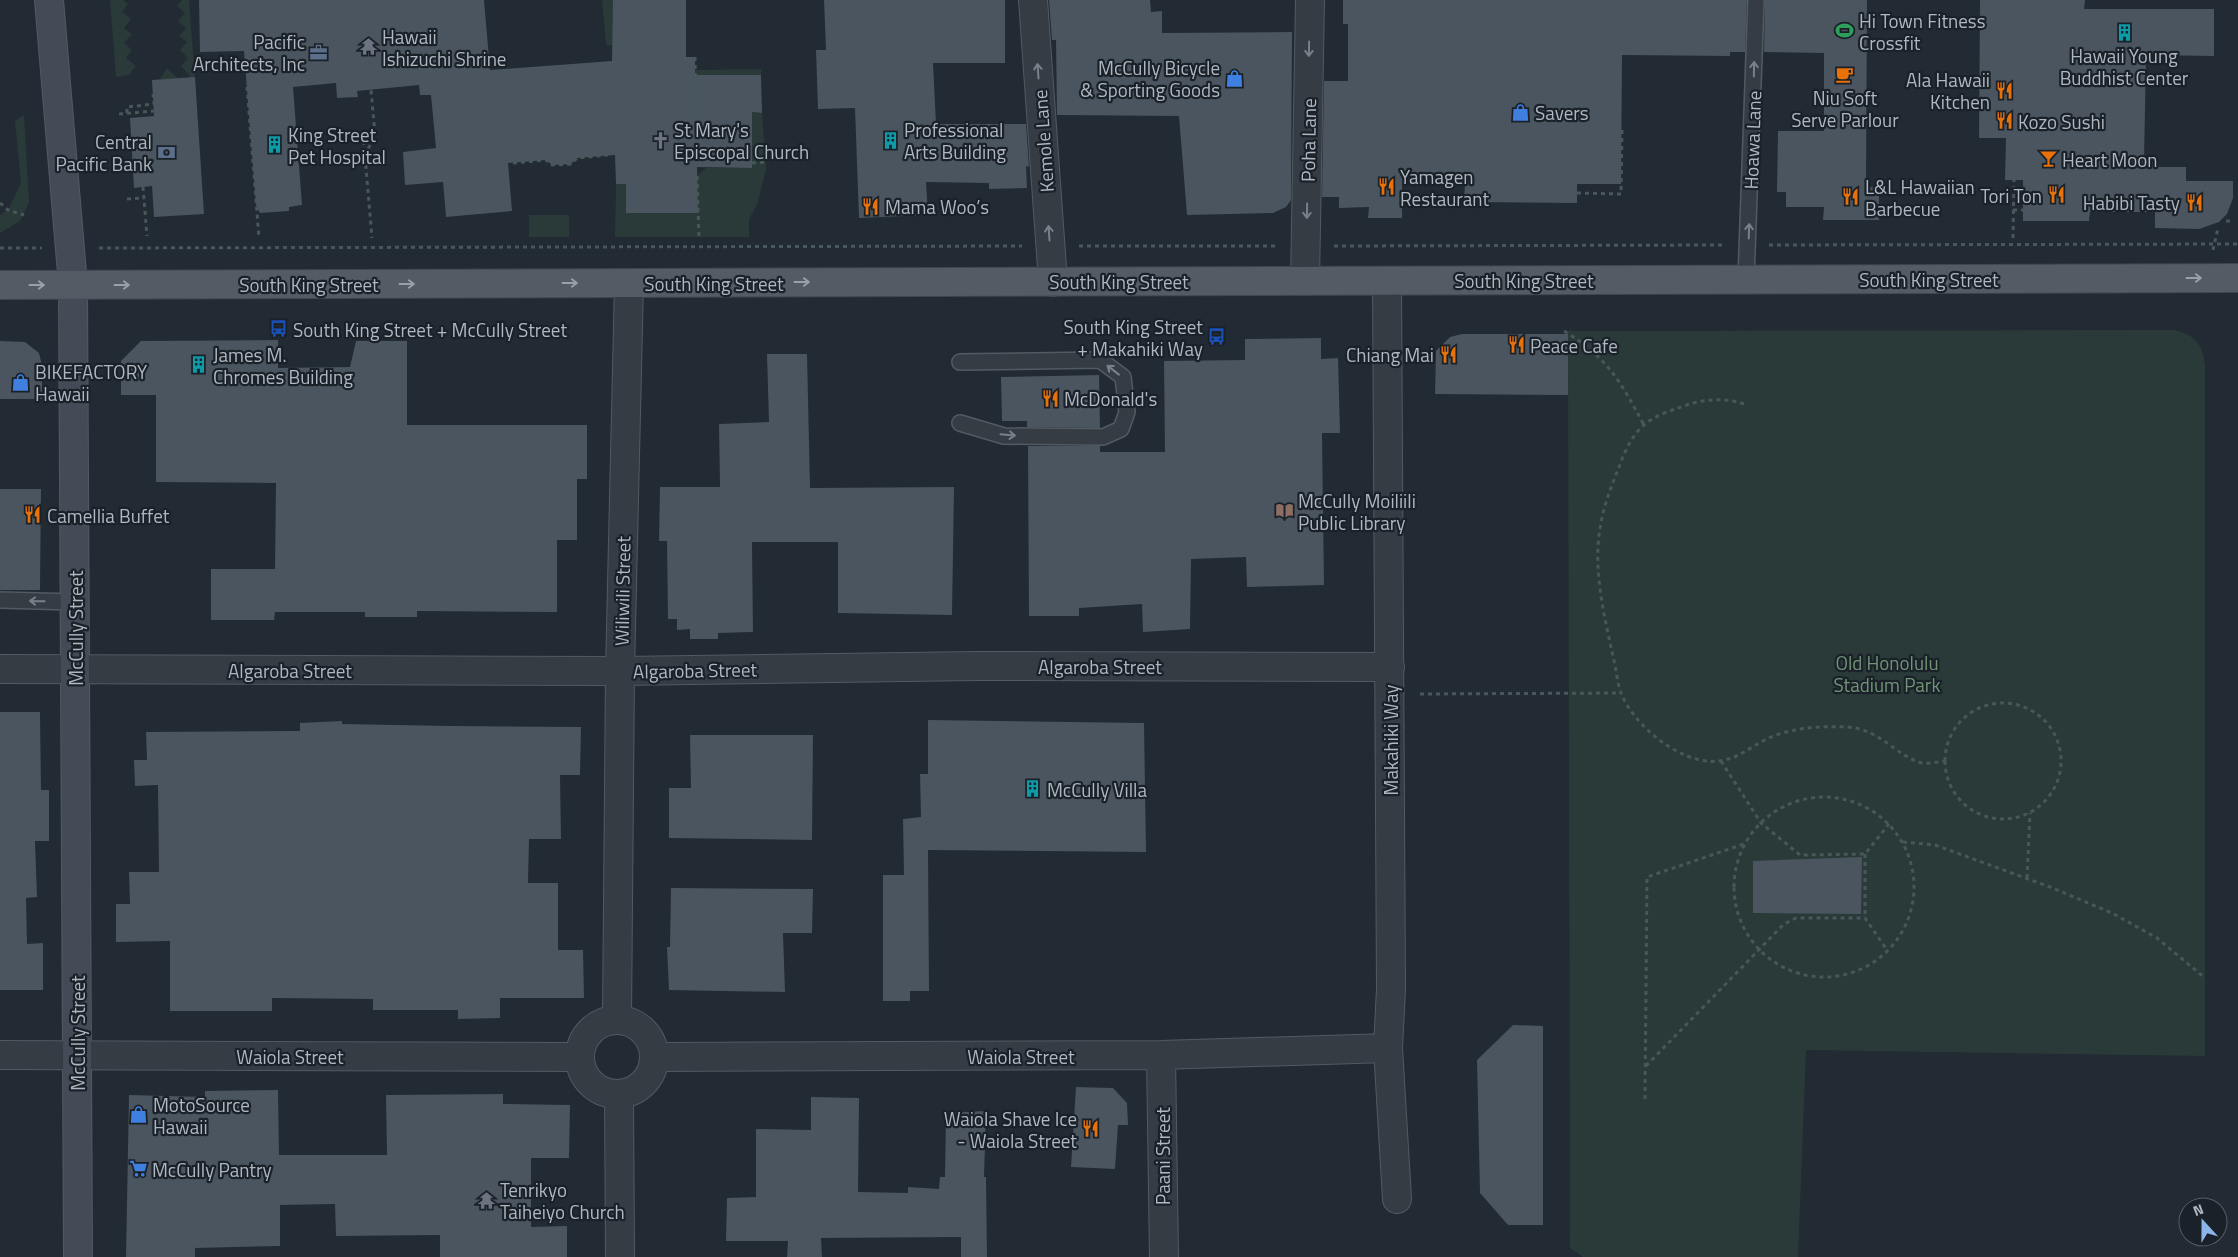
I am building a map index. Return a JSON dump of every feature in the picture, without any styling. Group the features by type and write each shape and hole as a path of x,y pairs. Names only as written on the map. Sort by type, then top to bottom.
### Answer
{"main road":[{"name":"McCully Street","path":"49,0 74,285 78,1257"},
{"name":"South King Street","path":"0,285 2238,278"}],"street":[{"name":"Kemole Lane","path":"1033,0 1053,282"},
{"name":"Poha Lane","path":"1305,281 1310,0"},
{"name":"Makahiki Way","path":"1387,281 1391,989 1388,1048 1396,1199"},
{"name":"Wiliwili Street","path":"617,1020 620,672 629,283"},
{"name":"Algaroba Street","path":"0,668 620,672 978,666 1390,667"},
{"path":"617,1020 629,1021 648,1035 655,1057 648,1079 630,1093 619,1095 606,1094 595,1088 587,1080 581,1069 579,1057 586,1035 594,1027 617,1020"},
{"name":"Waiola Street","path":"655,1057 1161,1055 1388,1048"},
{"name":"Waiola Street","path":"0,1055 579,1057"},
{"name":"Paani Street","path":"1161,1055 1164,1257"},
{"path":"619,1095 620,1257"}],"lane":[{"name":"Hoawa Lane","path":"1746,280 1756,0"},
{"path":"960,362 1100,360 1123,377 1127,412 1121,429 1103,437 1004,436 960,423"},
{"path":"0,600 75,602"}],"path":[{"path":"1983,4 1983,16"},
{"path":"695,57 696,117"},
{"path":"1982,63 1982,75"},
{"path":"247,87 259,238"},
{"path":"365,157 375,134 371,90"},
{"path":"127,113 127,106 154,104 153,94"},
{"path":"696,102 708,102"},
{"path":"119,114 154,111"},
{"path":"1577,193 1621,194 1622,130"},
{"path":"363,133 372,238"},
{"path":"513,163 546,160 552,165 570,164 577,158 608,156"},
{"path":"752,163 766,162"},
{"path":"697,176 699,238"},
{"path":"2013,238 2014,180"},
{"path":"143,187 147,236"},
{"path":"127,199 144,198"},
{"path":"0,203 8,210 24,216"},
{"path":"2013,210 2023,210"},
{"path":"2226,221 2234,221"},
{"path":"2213,251 2218,228"},
{"path":"2205,244 2238,244"},
{"path":"140,248 1027,246"},
{"path":"1097,246 1284,246"},
{"path":"1564,331 1598,354 1608,365 1644,425"},
{"path":"1744,404 1720,399 1703,400 1667,412 1644,425 1623,456 1604,507 1599,531 1599,558 1606,624 1621,693 1635,716 1652,734 1676,750 1698,760 1732,760 1749,748 1775,736 1804,728 1831,726 1856,727 1880,737 1922,763 1944,761"},
{"path":"1420,694 1621,693"},
{"path":"2008,703 2027,708 2044,719 2055,736 2061,754 2060,774 2052,793 2039,807 2030,812 2004,820 1986,817 1969,809 1956,796 1947,780 1944,761 1948,743 1956,726 1970,714 1988,705 2008,703"},
{"path":"1721,761 1761,823 1800,855 1865,854"},
{"path":"1829,796 1859,803 1889,824 1903,842 1913,868 1914,897 1906,924 1887,950 1868,965 1842,975 1814,976 1786,969 1758,951 1742,926 1734,896 1736,865 1745,844 1761,823 1770,814 1798,800 1829,796"},
{"path":"2027,878 2030,812"},
{"path":"1887,950 1865,918 1865,854 1889,824"},
{"path":"1903,842 1935,845 2027,878 2112,913 2157,938 2204,978"},
{"path":"1645,1099 1647,877 1745,844"},
{"path":"1646,1066 1784,924 1796,918 1865,918"}],"green space":[{"path":"110,0 123,0 128,4 122,12 131,19 124,28 132,34 124,43 132,50 126,58 136,66 129,75 116,77"},
{"path":"182,0 189,0 196,94 171,96 169,79 160,79 167,68 183,83 190,76 181,66 188,58 180,50 187,42 179,36 186,28 178,21 185,13 177,6"},
{"path":"602,0 613,0 613,45 606,45"},
{"path":"762,69 761,75 708,75 696,117 695,70"},
{"path":"752,112 762,113 766,169 757,205 749,219 749,237 615,237 616,184 626,184 626,213 698,213 697,176 706,168 752,168"},
{"path":"24,115 29,202 20,221 0,233 0,215 8,210 21,183 15,121"},
{"path":"529,215 569,215 569,237 529,237"},
{"name":"Old Honolulu Stadium Park","path":"2174,330 2188,335 2197,342 2203,353 2205,367 2205,1056 1806,1050 1798,1257 1583,1257 1570,1248 1568,331"}],"building":[{"path":"199,0 484,0 490,70 612,61 613,0 686,0 686,57 695,57 695,75 761,75 762,113 752,112 752,168 697,167 698,213 626,213 626,184 616,184 615,155 577,158 571,164 552,165 546,160 508,163 512,211 446,217 443,182 405,185 403,152 436,148 431,95 420,95 419,85 357,91 358,97 337,98 336,83 293,87 302,205 289,207 289,211 260,213 256,205 244,51 200,52"},
{"path":"824,0 1005,0 1005,63 933,63 936,124 1026,124 1029,167 1026,166 1027,188 989,189 989,183 926,182 928,215 859,218 855,108 818,109 816,50 826,50"},
{"name":"McCully Bicycle & Sporting Goods","path":"1049,0 1150,0 1151,12 1162,11 1162,33 1292,32 1291,200 1286,207 1273,213 1187,215 1179,116 1057,115 1056,40 1052,40"},
{"path":"1343,0 1747,0 1745,52 1730,52 1730,56 1622,55 1621,184 1577,184 1577,203 1464,202 1465,183 1402,184 1402,218 1368,218 1369,207 1339,208 1339,197 1322,197 1324,81 1348,81 1348,24 1343,24"},
{"path":"1765,0 1867,0 1866,187 1879,187 1879,220 1823,220 1824,207 1786,207 1786,192 1777,192 1778,131 1824,131 1824,53 1764,52"},
{"path":"1980,0 2085,0 2084,9 2214,9 2214,56 2146,55 2144,161 2156,161 2155,167 2186,167 2186,181 2233,181 2233,198 2227,214 2219,222 2199,229 2155,228 2155,212 2090,212 2089,221 2023,221 2023,180 2005,180 2006,138 1979,138"},
{"name":"Central Pacific Bank","path":"195,77 204,214 154,217 152,186 134,188 130,118 154,116 152,80"},
{"path":"1462,334 1568,334 1568,395 1435,394 1436,351 1450,337"},
{"path":"1321,338 1321,359 1338,358 1340,433 1322,433 1324,585 1247,587 1246,557 1191,559 1190,629 1143,632 1142,604 1079,608 1079,616 1029,616 1028,446 1100,446 1100,452 1165,452 1164,361 1245,360 1245,339"},
{"path":"278,340 278,368 350,367 356,341 407,341 407,425 587,425 587,479 577,479 577,540 557,540 557,612 417,611 417,617 365,617 365,612 275,612 274,620 211,620 211,569 275,569 276,483 156,482 156,395 121,395 121,361 141,341"},
{"name":"BIKEFACTORY Hawaii","path":"0,341 25,342 39,353 42,365 42,399 0,399"},
{"path":"767,354 807,354 810,488 954,487 952,615 838,613 838,542 752,542 753,632 718,633 718,639 690,639 690,629 677,630 677,619 668,619 667,541 659,541 660,487 720,487 719,424 769,422"},
{"name":"McDonald's","path":"1099,375 1100,428 1027,427 1027,421 1002,421 1001,377"},
{"path":"0,489 41,489 40,590 0,590"},
{"path":"0,712 40,712 41,790 49,790 49,841 35,841 37,897 26,898 27,944 43,943 43,990 0,990"},
{"name":"McCully Villa","path":"928,720 1144,723 1146,852 928,850 929,991 910,991 910,1001 883,1001 883,875 904,875 903,819 921,817 920,774 928,774"},
{"path":"342,721 342,724 581,727 580,775 560,775 561,839 529,839 528,883 558,883 558,950 583,950 584,998 500,998 500,1018 458,1019 458,1010 373,1010 373,999 272,998 272,1011 170,1011 170,941 116,942 116,904 130,904 129,872 159,872 158,785 135,786 134,760 147,760 146,732 300,731 300,723"},
{"path":"690,735 813,735 812,840 669,838 669,788 691,788"},
{"path":"1862,857 1861,914 1753,913 1753,861"},
{"path":"671,888 813,889 812,933 783,933 785,992 669,990 667,947 670,947"},
{"path":"1513,1025 1543,1026 1543,1225 1508,1225 1480,1193 1477,1060"},
{"path":"1076,1087 1113,1088 1127,1103 1128,1125 1118,1125 1115,1169 1071,1167"},
{"path":"278,1090 279,1155 387,1155 386,1095 503,1094 503,1104 570,1105 569,1158 531,1158 531,1227 567,1226 567,1257 440,1257 440,1235 336,1236 335,1204 280,1205 280,1246 195,1248 195,1257 126,1257 129,1095 205,1097 205,1091"},
{"path":"811,1097 859,1098 858,1192 908,1193 908,1187 939,1189 940,1177 945,1177 946,1113 986,1111 984,1177 986,1177 987,1257 961,1257 961,1237 821,1238 822,1257 787,1257 788,1241 726,1241 727,1198 756,1197 756,1129 811,1130"}],"place":[{"name":"Hi Town Fitness Crossfit","path":"1845,31"},
{"name":"Hawaii Young Buddhist Center","path":"2124,32"},
{"name":"Hawaii Ishizuchi Shrine","path":"368,47"},
{"name":"Pacific Architects, Inc","path":"319,52"},
{"name":"Niu Soft Serve Parlour","path":"1845,74"},
{"name":"McCully Bicycle & Sporting Goods","path":"1234,78"},
{"name":"Ala Hawaii Kitchen","path":"2004,90"},
{"name":"Savers","path":"1521,112"},
{"name":"Kozo Sushi","path":"2004,121"},
{"name":"St Mary's Episcopal Church","path":"660,140"},
{"name":"Professional Arts Building","path":"890,140"},
{"name":"King Street Pet Hospital","path":"274,145"},
{"name":"Central Pacific Bank","path":"166,152"},
{"name":"Heart Moon","path":"2048,159"},
{"name":"Yamagen Restaurant","path":"1386,187"},
{"name":"Tori Ton","path":"2056,195"},
{"name":"L&L Hawaiian Barbecue","path":"1851,197"},
{"name":"Habibi Tasty","path":"2194,202"},
{"name":"Mama Woo’s","path":"871,206"},
{"name":"South King Street + McCully Street","path":"279,329"},
{"name":"South King Street + Makahiki Way","path":"1217,337"},
{"name":"Peace Cafe","path":"1516,345"},
{"name":"Chiang Mai","path":"1448,354"},
{"name":"James M. Chromes Building","path":"199,365"},
{"name":"BIKEFACTORY Hawaii","path":"21,382"},
{"name":"McDonald's","path":"1050,398"},
{"name":"McCully Moiliili Public Library","path":"1284,511"},
{"name":"Camellia Buffet","path":"33,515"},
{"name":"McCully Villa","path":"1033,789"},
{"name":"MotoSource Hawaii","path":"139,1115"},
{"name":"Waiola Shave Ice - Waiola Street","path":"1091,1129"},
{"name":"McCully Pantry","path":"138,1169"},
{"name":"Tenrikyo Taiheiyo Church","path":"486,1200"}]}
